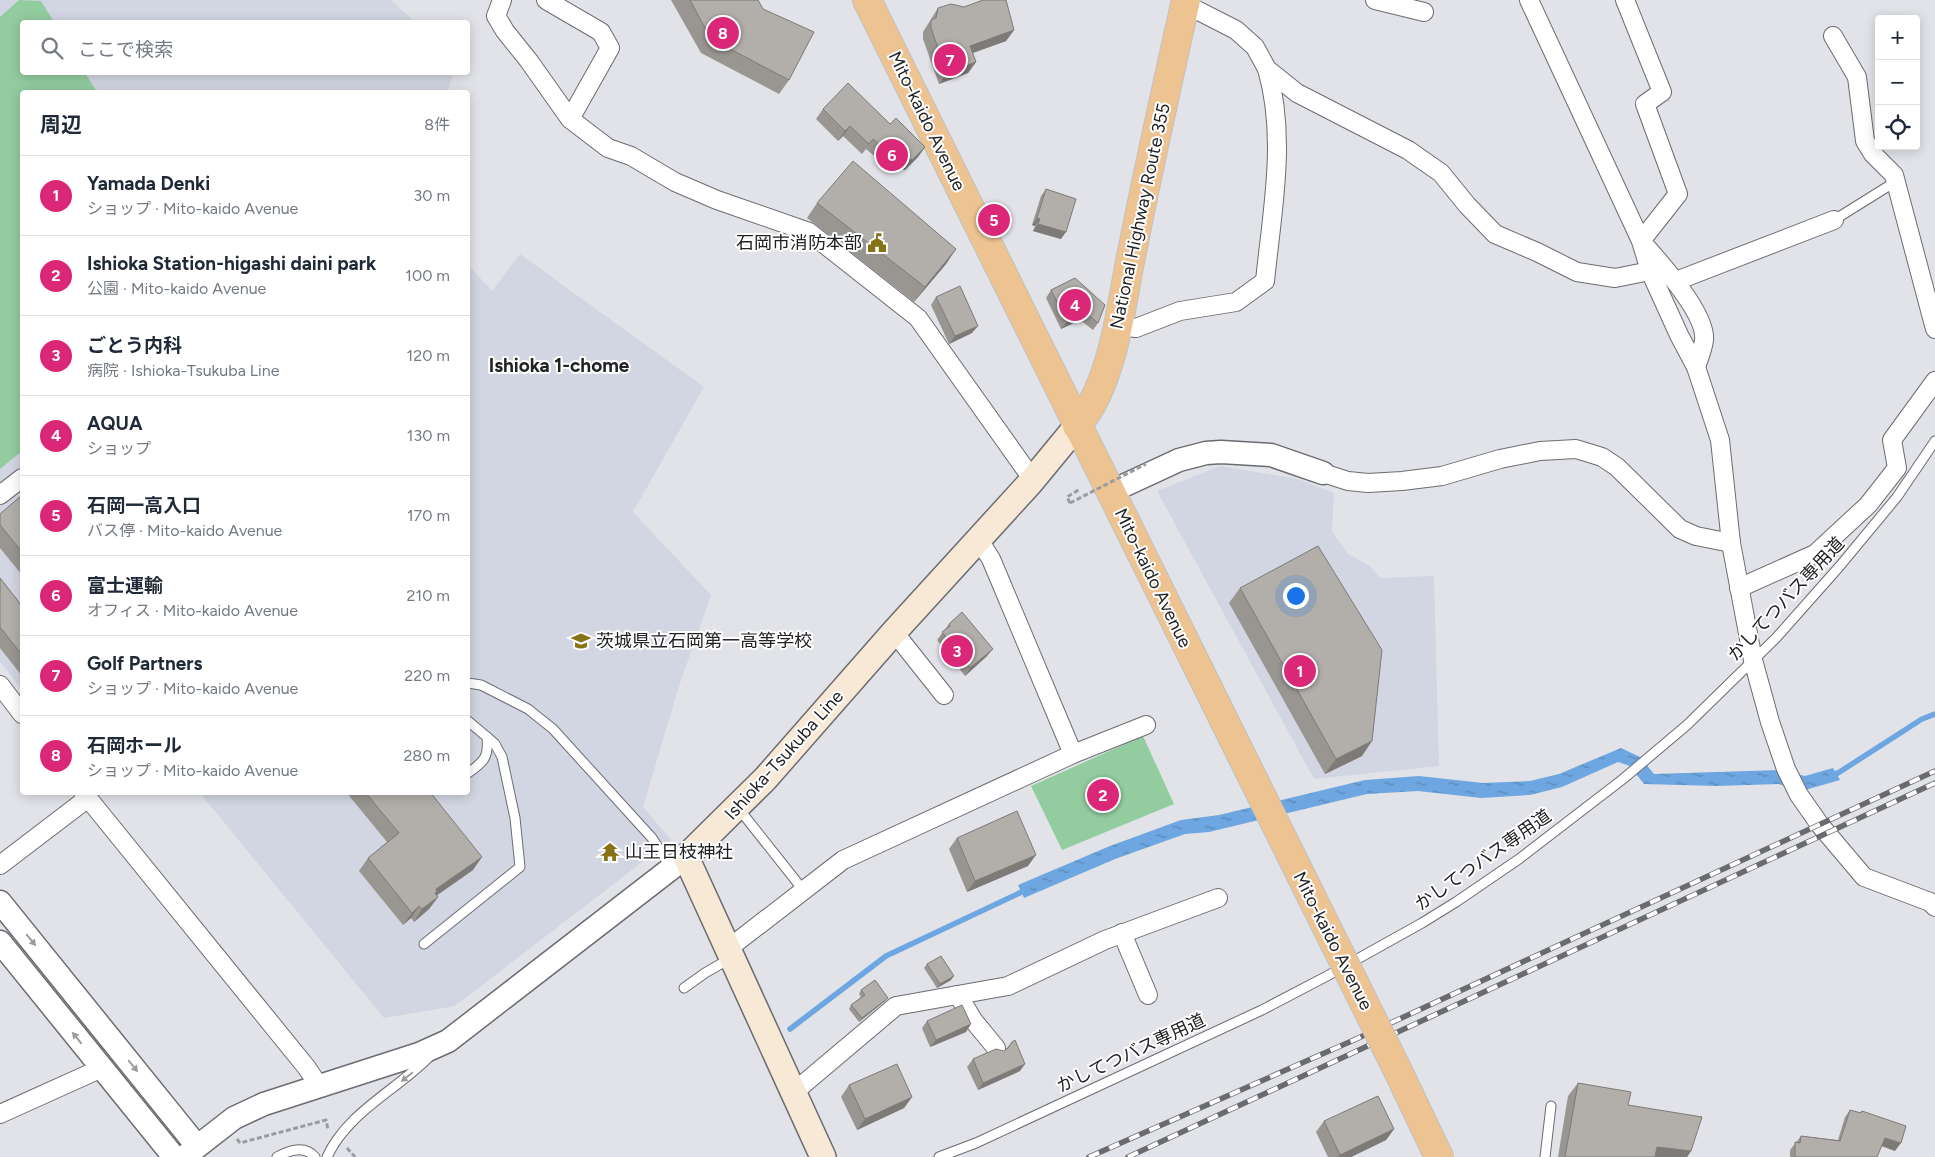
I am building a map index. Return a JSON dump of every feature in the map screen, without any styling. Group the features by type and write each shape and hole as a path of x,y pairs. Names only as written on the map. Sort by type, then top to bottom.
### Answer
{"highway":[{"name":"Mito-kaido Avenue","path":"867,0 1439,1157"},
{"name":"National Highway Route 355","path":"1077,426 1092,404 1110,358 1118,326 1133,243 1186,2"}],"main road":[{"name":"Ishioka-Tsukuba Line","path":"679,862 765,779 894,632 1033,480 1077,426"},
{"path":"679,862 731,953 823,1157"}],"street":[{"path":"502,0 496,16 570,119 608,148 630,156 675,182 716,200 809,232 918,318 1033,480"},
{"path":"546,0 601,32 610,48 570,119"},
{"path":"1376,0 1424,12"},
{"path":"1529,0 1641,241 1650,271 1679,335 1696,367 1720,440 1731,543 1753,660 1770,722 1786,769 1799,795 1820,825 1864,877 1930,902 1935,907"},
{"path":"1625,0 1662,92 1645,104 1678,194 1641,241"},
{"path":"1118,326 1136,328 1180,311 1236,302 1265,281 1278,148 1272,84 1267,69 1254,47 1236,30 1186,2"},
{"path":"1833,36 1857,77 1865,141 1872,154 1894,175 1935,329"},
{"path":"1267,69 1297,93 1408,150 1441,173 1467,206 1495,234 1505,240 1537,252 1577,272 1614,278 1650,271"},
{"path":"1676,281 1834,220"},
{"path":"1641,241 1676,281 1700,323 1704,339 1696,367"},
{"path":"1740,588 1815,554 1868,506 1897,468 1892,440 1935,381"},
{"path":"1110,492 1179,460 1206,453 1236,452 1271,455 1323,473 1354,481 1402,481 1442,476 1500,459 1540,451 1576,449 1602,457 1617,467 1680,529 1696,536 1731,543"},
{"path":"0,496 20,480"},
{"path":"979,540 991,559 1073,754"},
{"path":"894,632 944,695"},
{"path":"0,685 20,711"},
{"path":"731,953 843,860 1073,754 1146,725"},
{"path":"0,865 86,795 307,1068 319,1086"},
{"path":"0,902 194,1151 234,1118 264,1104 419,1054 442,1044 679,862"},
{"path":"794,1092 896,1006 1008,986 1104,940 1218,898"},
{"path":"1122,933 1148,996"},
{"path":"0,942 174,1157"},
{"path":"958,994 973,1020 996,1048"},
{"path":"0,1114 102,1068"}],"lane":[{"path":"1834,220 1895,182"},
{"name":"かしてつバス専用道","path":"939,1157 976,1142 1262,1010 1422,923 1518,859 1623,779 1687,725 1776,638 1839,567 1897,497 1935,442"},
{"path":"470,683 481,685 528,709 553,729 652,838 679,862"},
{"path":"424,944 520,867 515,818 502,757 495,744 470,723"},
{"path":"470,772 482,763 488,750 487,737"},
{"path":"738,807 804,891"},
{"path":"684,988 731,953"},
{"path":"328,1157 341,1132 358,1116 416,1070 442,1044"},
{"path":"1545,1157 1551,1106"},
{"path":"277,1157 294,1150 303,1150 315,1157"}],"path":[{"path":"1080,489 1067,497 1070,503 1146,464"},
{"path":"236,1137 240,1143 326,1120 328,1131"}],"shaded area":[{"path":"0,0 391,0 413,20 20,20 20,75 452,75 449,90 20,90 20,687 0,662"},
{"name":"茨城県立石岡第一高等学校","path":"520,254 704,387 633,512 711,595 679,686 643,807 671,840 455,1006 384,1018 202,795 470,795 470,267 492,291"},
{"path":"1220,466 1298,479 1334,493 1332,531 1348,554 1370,566 1380,578 1434,576 1439,766 1314,779 1157,491"}],"green space":[{"path":"19,0 41,1 53,20 20,20 20,75 86,75 96,90 20,90 20,453 0,469 0,17"},
{"path":"1143,736 1174,804 1062,850 1031,786"}],"water":[{"path":"1621,748 1640,757 1654,774 1780,770 1805,776 1833,768 1840,780 1805,790 1778,784 1717,786 1644,784 1630,766 1618,762 1562,787 1530,795 1481,798 1418,791 1367,794 1209,832 1185,834 1115,859 1024,898 1018,885 1110,846 1181,820 1219,815 1365,780 1419,776 1483,783 1530,781 1559,774"}],"building":[{"path":"690,0 758,0 763,9 814,32 789,80 711,39"},
{"path":"983,0 1006,0 1014,30 970,46 976,62 947,73 931,28 931,20 936,18 938,8 951,4 964,7"},
{"path":"848,83 890,124 896,118 925,147 912,160 887,151 873,139 869,144 850,126 845,131 823,109"},
{"path":"853,161 956,249 925,287 817,203"},
{"path":"1046,189 1076,199 1066,232 1038,224 1040,219 1037,218"},
{"path":"1075,278 1105,305 1098,323 1085,312 1067,322 1051,290"},
{"path":"960,286 978,326 955,336 936,297"},
{"path":"20,497 20,550 0,525 0,514"},
{"path":"1318,546 1382,650 1372,741 1336,759 1240,588"},
{"path":"0,578 20,603 20,652 0,627"},
{"path":"962,612 993,649 970,668 942,632"},
{"path":"367,795 432,795 482,857 436,889 435,893 438,897 422,909 419,906 412,913 368,858 399,833"},
{"path":"1017,811 1036,855 975,881 957,838"},
{"path":"941,956 954,976 940,984 927,964"},
{"path":"875,980 888,998 862,1018 851,1005 865,995 861,990"},
{"path":"962,1005 971,1024 936,1040 927,1021"},
{"path":"1015,1040 1025,1064 983,1083 973,1059 996,1049 1004,1051"},
{"path":"897,1064 912,1097 865,1119 849,1085"},
{"path":"1578,1083 1631,1092 1628,1105 1702,1117 1691,1151 1657,1147 1655,1157 1565,1157"},
{"path":"1378,1096 1394,1129 1340,1155 1324,1121"},
{"path":"1850,1110 1861,1113 1862,1111 1906,1126 1901,1143 1885,1138 1877,1157 1795,1157 1795,1142 1800,1143 1801,1136 1840,1141"}],"waterway":[{"path":"1831,775 1838,773 1922,719 1935,714"},
{"path":"790,1029 886,956 1028,889"}],"railway":[{"path":"1089,1157 1354,1040 1935,771"},
{"path":"1128,1157 1935,783"}],"place":[{"name":"石岡ホール","path":"723,33"},
{"name":"Golf Partners","path":"950,60"},
{"name":"富士運輸","path":"892,155"},
{"name":"石岡一高入口","path":"994,220"},
{"name":"石岡市消防本部","path":"877,243"},
{"name":"AQUA","path":"1075,305"},
{"name":"茨城県立石岡第一高等学校","path":"581,641"},
{"name":"ごとう内科","path":"957,651"},
{"name":"Yamada Denki","path":"1300,671"},
{"name":"Ishioka Station-higashi daini park","path":"1103,795"},
{"name":"山王日枝神社","path":"610,852"}],"district":[{"name":"Ishioka 1-chome","path":"559,365"}]}
